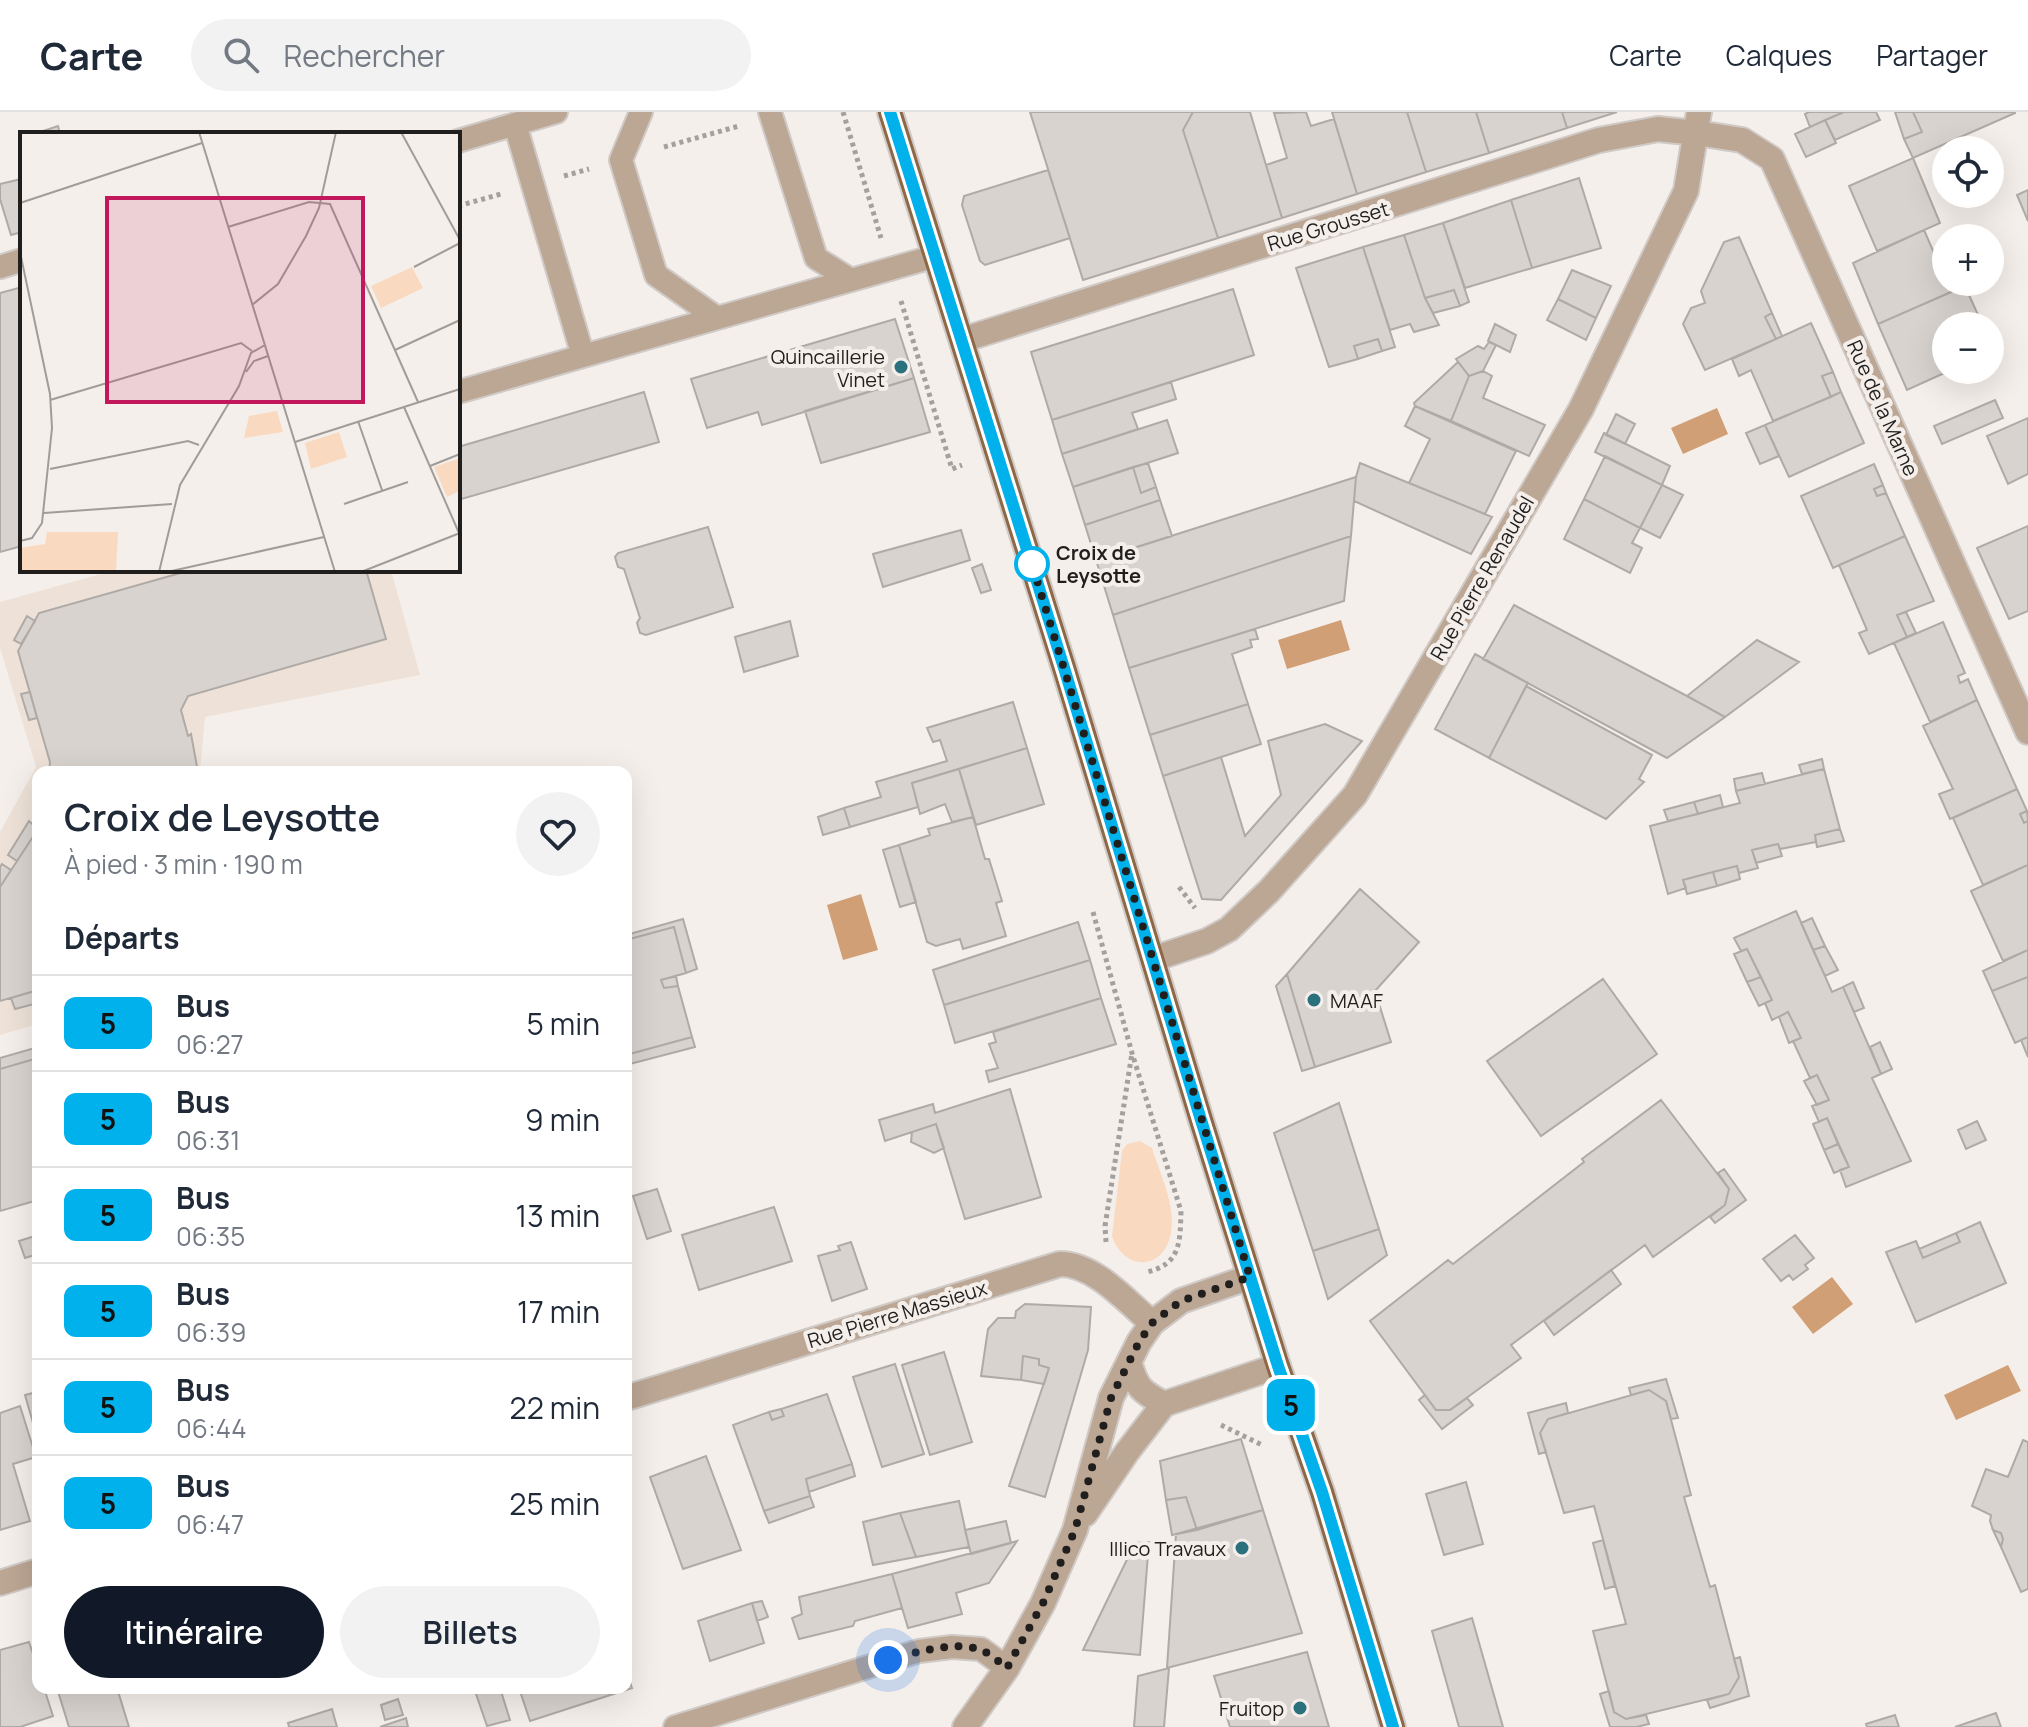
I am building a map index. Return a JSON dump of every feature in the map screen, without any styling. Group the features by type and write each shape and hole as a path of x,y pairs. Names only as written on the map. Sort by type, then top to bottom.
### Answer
{"main road":[{"path":"890,112 1250,1277 1322,1492 1393,1727"}],"street":[{"name":"Rue Grousset","path":"962,340 1599,140 1698,123"},
{"name":"Rue de la Marne","path":"1698,123 1742,140 1772,159 2028,732"},
{"name":"Rue Pierre Renaudel","path":"1153,959 1207,941 1229,929 1269,891 1355,795 1581,409 1686,191 1698,123"},
{"name":"Rue Pierre Massieux","path":"632,1396 1060,1264 1082,1268 1152,1323"},
{"path":"965,1727 1007,1668 1043,1603 1075,1530 1111,1398 1152,1323 1181,1301 1250,1277"},
{"path":"1129,1362 1136,1384 1144,1393 1164,1404"},
{"path":"1075,1530 1127,1452 1164,1404 1278,1366"},
{"path":"0,1583 32,1573"}],"lane":[{"path":"460,140 556,112"},
{"path":"641,112 621,160 656,275 717,318"},
{"path":"770,112 816,258 851,280"},
{"path":"515,124 583,356"},
{"path":"460,391 936,256"},
{"path":"0,267 20,261"},
{"path":"675,1727 919,1651 952,1647 981,1649 1007,1668"}],"path":[{"path":"843,112 952,469 997,453"},
{"path":"1093,912 1181,1211 1178,1244 1168,1265 1148,1272 1138,1270"},
{"path":"1109,1250 1105,1226 1132,1053"},
{"path":"1220,1424 1264,1446"}],"shaded area":[{"path":"1717,408 1728,434 1683,454 1671,428"},
{"path":"108,572 392,572 420,675 205,717 201,766 36,766 0,648 0,602"},
{"path":"1341,620 1350,650 1287,669 1278,640"},
{"path":"32,774 32,1026 0,1035 0,832"},
{"path":"861,894 878,950 843,960 827,905"},
{"path":"1140,1141 1152,1148 1166,1190 1172,1222 1167,1246 1161,1255 1143,1262 1125,1256 1112,1236 1122,1151 1127,1144"},
{"path":"1832,1277 1853,1304 1813,1334 1792,1307"},
{"path":"2008,1365 2021,1391 1956,1420 1944,1395"}],"building":[{"path":"1030,112 1193,112 1183,130 1218,238 1083,280"},
{"path":"1193,112 1250,112 1282,218 1218,238 1183,130"},
{"path":"1306,112 1311,126 1334,119 1357,194 1282,218 1266,165 1287,158 1274,113"},
{"path":"1332,112 1407,112 1426,172 1357,194"},
{"path":"1407,112 1476,112 1489,153 1426,172"},
{"path":"1476,112 1562,112 1567,128 1489,153"},
{"path":"1562,112 1617,112 1567,128"},
{"path":"1844,112 1810,127 1805,114"},
{"path":"1844,112 1876,112 1880,120 1835,140 1825,120"},
{"path":"1895,112 1913,112 1922,132 1904,139"},
{"path":"1913,112 2015,112 1963,136 1932,136 1932,150 1913,158 1904,139 1922,132"},
{"path":"1825,120 1836,143 1806,157 1795,134"},
{"path":"58,126 60,132 40,132"},
{"path":"1913,158 1940,223 1877,251 1849,186"},
{"path":"1048,170 1070,238 985,265 980,261 962,205 964,196"},
{"path":"1579,178 1601,248 1532,268 1511,200"},
{"path":"20,179 20,233 11,235 0,199 0,184"},
{"path":"2028,190 2028,221 2017,195"},
{"path":"1511,200 1532,268 1465,288 1443,223"},
{"path":"1443,223 1469,302 1460,306 1454,290 1425,298 1404,235"},
{"path":"1924,230 1932,248 1932,296 1942,296 1878,324 1853,263"},
{"path":"1404,235 1425,298 1439,325 1414,332 1410,324 1390,330 1363,247"},
{"path":"1739,237 1772,313 1765,317 1776,339 1705,370 1683,324 1691,308 1705,303 1701,291 1724,242"},
{"path":"1363,247 1395,347 1382,351 1378,339 1354,346 1358,359 1329,367 1296,268"},
{"path":"1572,270 1611,286 1596,318 1558,299"},
{"path":"20,288 20,547 0,552 0,293"},
{"path":"1233,289 1254,355 1052,420 1031,352"},
{"path":"1454,290 1460,306 1433,313 1425,298"},
{"path":"1942,296 1970,296 1977,312 1932,312 1932,379 1907,390 1878,324"},
{"path":"1558,299 1596,318 1586,340 1547,320"},
{"path":"1772,313 1782,336 1776,339 1765,317"},
{"path":"895,319 914,378 762,425 758,412 707,428 691,379"},
{"path":"1811,323 1833,372 1822,376 1831,397 1773,421 1751,370 1739,376 1732,359"},
{"path":"1495,324 1516,335 1510,352 1488,341"},
{"path":"1378,339 1382,351 1358,359 1354,346"},
{"path":"1489,342 1496,345 1483,371 1469,376 1456,359 1478,346 1484,349"},
{"path":"1458,362 1469,376 1451,421 1415,406 1414,403"},
{"path":"1483,371 1492,376 1483,398 1545,425 1529,456 1451,421 1469,376"},
{"path":"1833,372 1841,392 1831,397 1822,376"},
{"path":"914,378 930,432 821,463 805,411"},
{"path":"1171,382 1176,399 1132,413 1138,429 1062,454 1052,420"},
{"path":"644,392 659,442 460,499 460,446"},
{"path":"1841,392 1864,443 1789,477 1765,425"},
{"path":"1995,400 2003,418 1942,444 1934,426"},
{"path":"1415,406 1516,451 1485,514 1409,483 1430,439 1405,426"},
{"path":"1616,414 1635,424 1625,444 1606,435"},
{"path":"2028,418 2028,474 2008,484 1987,436"},
{"path":"1167,420 1178,453 1073,487 1062,454"},
{"path":"1765,425 1779,456 1760,464 1746,433"},
{"path":"1604,433 1670,466 1662,485 1595,452"},
{"path":"1605,456 1662,485 1640,528 1584,499"},
{"path":"1148,463 1156,487 1141,493 1133,467"},
{"path":"1360,463 1492,517 1471,554 1354,501"},
{"path":"1874,464 1883,485 1874,489 1877,496 1886,493 1905,536 1833,568 1801,496"},
{"path":"1133,467 1141,493 1156,487 1160,500 1085,525 1073,487"},
{"path":"1356,477 1351,536 1113,615 1096,560"},
{"path":"1662,485 1683,495 1660,538 1640,528"},
{"path":"1883,485 1886,493 1877,496 1874,489"},
{"path":"1584,499 1640,528 1632,543 1642,548 1630,573 1564,539"},
{"path":"1160,500 1172,536 1096,560 1085,525"},
{"path":"2028,526 2028,611 2009,619 1977,548"},
{"path":"708,527 733,607 646,635 640,633 637,623 640,618 624,569 618,567 615,557 618,553"},
{"path":"961,530 970,560 883,587 873,554"},
{"path":"1351,536 1344,601 1129,668 1113,615"},
{"path":"1905,536 1934,601 1897,615 1907,637 1869,654 1859,633 1867,630 1839,565"},
{"path":"982,564 991,590 981,593 972,568"},
{"path":"184,572 367,572 386,639 188,696 181,710 188,736 191,734 197,766 50,766 18,651 39,613"},
{"path":"1514,605 1725,717 1667,758 1483,659"},
{"path":"1906,612 1916,633 1907,637 1897,615"},
{"path":"27,616 35,621 21,644 14,640"},
{"path":"790,621 798,656 744,672 735,637"},
{"path":"1943,622 1965,673 1958,676 1960,683 1968,679 1977,700 1930,722 1894,643"},
{"path":"1255,629 1258,639 1250,640 1252,647 1232,654 1248,704 1150,735 1129,668"},
{"path":"1757,640 1799,662 1725,717 1687,696"},
{"path":"1475,654 1528,683 1489,758 1435,729"},
{"path":"1526,686 1652,755 1639,779 1644,782 1606,819 1489,758"},
{"path":"30,692 37,718 29,720 21,694"},
{"path":"1977,700 2017,789 1950,819 1939,794 1953,789 1923,726"},
{"path":"1013,702 1027,748 912,783 918,807 850,827 844,808 881,797 876,782 947,761 940,740 933,742 927,728"},
{"path":"1248,704 1261,744 1163,776 1150,735"},
{"path":"1325,724 1362,741 1221,900 1202,899 1163,776 1221,757 1245,836 1281,795 1268,741"},
{"path":"1027,748 1044,804 976,825 959,769"},
{"path":"1822,759 1824,769 1802,774 1799,765"},
{"path":"959,769 973,817 952,822 945,804 920,814 912,783"},
{"path":"1824,769 1840,829 1815,835 1816,842 1780,849 1778,844 1752,850 1758,868 1739,873 1737,866 1683,880 1686,888 1668,894 1650,826 1740,803 1736,791"},
{"path":"1762,773 1765,784 1736,791 1734,779"},
{"path":"2017,789 2027,811 2020,814 2024,823 2028,821 2028,865 1983,885 1953,818"},
{"path":"1720,795 1723,807 1698,814 1694,802"},
{"path":"1694,802 1698,814 1668,821 1664,810"},
{"path":"844,808 850,827 823,835 818,817"},
{"path":"2027,811 2028,821 2024,823 2020,814"},
{"path":"973,817 1002,901 996,903 1006,936 963,949 960,939 936,946 927,942 899,845 930,835 928,829"},
{"path":"29,821 32,824 32,838 17,861 8,855"},
{"path":"1840,829 1844,841 1817,847 1815,835"},
{"path":"32,838 32,992 0,1001 0,887"},
{"path":"1778,844 1782,856 1756,863 1752,850"},
{"path":"899,845 916,902 900,907 883,850"},
{"path":"2,864 11,870 0,887 0,867"},
{"path":"2028,865 2028,950 2003,961 1971,891"},
{"path":"1737,866 1740,879 1717,886 1713,872"},
{"path":"1713,872 1717,886 1687,894 1683,880"},
{"path":"1360,889 1419,942 1375,991 1391,1042 1315,1067 1287,974"},
{"path":"1796,911 1832,992 1843,987 1881,1074 1872,1078 1911,1161 1846,1187 1840,1170 1849,1167 1827,1118 1819,1122 1812,1106 1829,1100 1817,1075 1810,1078 1793,1041 1801,1038 1788,1012 1772,1020 1765,1003 1772,1000 1747,949 1741,951 1734,938"},
{"path":"1812,918 1825,946 1813,950 1801,923"},
{"path":"683,919 697,969 686,973 674,927 632,938 632,933"},
{"path":"1078,922 1090,960 944,1005 933,970"},
{"path":"674,927 686,973 661,980 664,988 678,986 692,1037 632,1053 632,938"},
{"path":"1825,946 1838,970 1825,976 1813,950"},
{"path":"1747,949 1761,977 1747,982 1734,954"},
{"path":"2028,950 2028,977 1992,991 1983,971"},
{"path":"1090,960 1101,998 955,1043 944,1005"},
{"path":"1287,974 1315,1067 1302,1071 1276,986"},
{"path":"676,976 678,986 664,988 661,980"},
{"path":"1761,977 1772,1000 1759,1006 1747,982"},
{"path":"2028,977 2028,1037 2015,1043 1992,991"},
{"path":"1603,979 1657,1054 1541,1136 1487,1061"},
{"path":"1853,982 1864,1008 1854,1012 1843,987"},
{"path":"32,992 32,1005 15,1009 11,998"},
{"path":"1101,998 1116,1044 989,1082 986,1071 998,1068 989,1044 996,1042 993,1032"},
{"path":"1788,1012 1801,1038 1789,1043 1779,1017"},
{"path":"692,1037 695,1047 632,1063 632,1053"},
{"path":"2028,1037 2028,1057 2021,1040"},
{"path":"1880,1042 1892,1069 1881,1074 1870,1047"},
{"path":"32,1049 32,1060 0,1069 0,1058"},
{"path":"32,1060 32,1202 0,1211 0,1069"},
{"path":"1817,1075 1829,1100 1817,1105 1804,1081"},
{"path":"1010,1089 1041,1197 965,1219 936,1124 885,1141 879,1120 933,1104 935,1113"},
{"path":"1661,1100 1729,1189 1725,1205 1653,1257 1645,1245 1511,1345 1521,1358 1450,1410 1436,1410 1370,1321 1448,1260 1453,1264 1584,1162 1582,1159"},
{"path":"1339,1103 1379,1229 1313,1251 1274,1133"},
{"path":"1827,1118 1838,1144 1824,1150 1813,1124"},
{"path":"1977,1121 1986,1140 1966,1149 1958,1130"},
{"path":"936,1124 944,1148 934,1153 911,1142 912,1132"},
{"path":"1838,1144 1849,1167 1834,1173 1824,1150"},
{"path":"1724,1169 1746,1200 1715,1223 1710,1217 1725,1205 1729,1189 1718,1173"},
{"path":"657,1189 671,1231 647,1239 633,1196"},
{"path":"774,1207 792,1261 699,1290 682,1235"},
{"path":"1980,1222 2006,1283 1916,1322 1886,1252 1916,1241 1923,1258 1960,1242 1956,1233"},
{"path":"1379,1229 1387,1255 1328,1299 1313,1251"},
{"path":"1956,1233 1960,1242 1923,1258 1919,1249"},
{"path":"1795,1235 1814,1258 1805,1265 1808,1269 1793,1280 1789,1275 1781,1281 1763,1259"},
{"path":"32,1237 32,1256 25,1258 19,1241"},
{"path":"851,1242 867,1289 832,1301 818,1256 840,1250 838,1246"},
{"path":"1611,1270 1621,1284 1554,1335 1544,1321"},
{"path":"1025,1304 1091,1307 1088,1350 1045,1497 1009,1486 1049,1368 1039,1365 1039,1359 1023,1356 1021,1380 981,1376 988,1329 998,1318 1015,1318 1016,1311"},
{"path":"944,1352 972,1442 930,1455 902,1365"},
{"path":"1023,1356 1039,1359 1039,1365 1049,1368 1044,1384 1021,1380"},
{"path":"895,1364 924,1454 882,1467 853,1377"},
{"path":"1666,1379 1678,1418 1671,1419 1666,1401 1649,1390 1631,1395 1629,1388"},
{"path":"1649,1390 1666,1401 1691,1495 1684,1497 1710,1587 1715,1585 1739,1677 1729,1694 1626,1719 1614,1712 1593,1631 1626,1624 1594,1506 1564,1513 1540,1433 1548,1419"},
{"path":"32,1393 32,1420 25,1395"},
{"path":"827,1394 852,1464 806,1479 810,1496 764,1511 733,1425 769,1412 772,1420 784,1416 781,1409"},
{"path":"1425,1395 1436,1410 1450,1410 1467,1398 1473,1405 1442,1429 1419,1400"},
{"path":"1566,1403 1568,1413 1548,1419 1540,1433 1546,1452 1539,1454 1528,1413"},
{"path":"20,1406 32,1444 32,1458 13,1464 30,1521 0,1530 0,1413"},
{"path":"781,1409 784,1416 772,1420 769,1412"},
{"path":"1241,1439 1263,1510 1197,1530 1186,1497 1166,1500 1160,1461"},
{"path":"2023,1440 2028,1442 2028,1589 2021,1592 2001,1547 2001,1533 1993,1530 1991,1515 1972,1506 1986,1469 2008,1477"},
{"path":"706,1456 741,1550 683,1569 650,1477"},
{"path":"852,1464 855,1476 809,1492 806,1479"},
{"path":"1466,1482 1483,1544 1444,1555 1426,1494"},
{"path":"810,1496 814,1507 769,1523 764,1511"},
{"path":"1186,1497 1197,1530 1172,1535 1166,1500"},
{"path":"959,1501 969,1547 916,1557 900,1513"},
{"path":"1263,1510 1302,1633 1167,1668 1176,1534"},
{"path":"900,1513 916,1557 873,1565 863,1522"},
{"path":"1006,1521 1011,1543 971,1554 965,1530"},
{"path":"1993,1530 2001,1533 2001,1547"},
{"path":"1603,1540 1615,1586 1605,1589 1593,1543"},
{"path":"1017,1541 989,1583 956,1593 962,1614 908,1628 892,1574"},
{"path":"1149,1542 1140,1655 1083,1650 1135,1543"},
{"path":"892,1574 902,1608 855,1621 853,1626 799,1639 792,1618 802,1614 799,1597"},
{"path":"762,1601 768,1617 757,1621 752,1603"},
{"path":"752,1603 764,1643 710,1661 698,1621"},
{"path":"1472,1618 1503,1727 1459,1727 1432,1631"},
{"path":"29,1642 32,1651 32,1694 46,1694 53,1716 20,1727 0,1727 0,1650"},
{"path":"1307,1652 1329,1727 1230,1727 1214,1676"},
{"path":"1740,1657 1749,1696 1710,1708 1707,1700 1729,1694 1739,1677 1734,1659"},
{"path":"1169,1668 1164,1727 1134,1727 1138,1676"},
{"path":"1609,1691 1614,1712 1626,1719 1646,1715 1649,1724 1610,1727 1600,1694"},
{"path":"59,1694 119,1694 129,1727 69,1727"},
{"path":"476,1694 502,1694 510,1720 487,1726"},
{"path":"521,1694 613,1694 530,1721"},
{"path":"398,1699 403,1715 385,1720 381,1705"},
{"path":"332,1709 337,1727 289,1727 288,1723"},
{"path":"1996,1713 2001,1727 1955,1727"},
{"path":"1895,1715 1899,1727 1867,1727 1866,1724"},
{"path":"406,1718 408,1727 380,1727"}],"bus line":[{"name":"5","path":"890,112 1065,671 1201,1120 1278,1366 1322,1492 1393,1727"}],"place":[{"name":"Quincaillerie Vinet","path":"901,367"},
{"name":"Croix de Leysotte","path":"1032,564"},
{"name":"MAAF","path":"1314,1000"},
{"name":"Illico Travaux","path":"1242,1548"},
{"name":"Fruitop","path":"1300,1708"}],"route":[{"path":"888,1660 919,1651 952,1647 981,1649 1007,1668 1043,1603 1075,1530 1111,1398 1139,1342 1152,1323 1181,1301 1250,1277 1032,564"}]}
